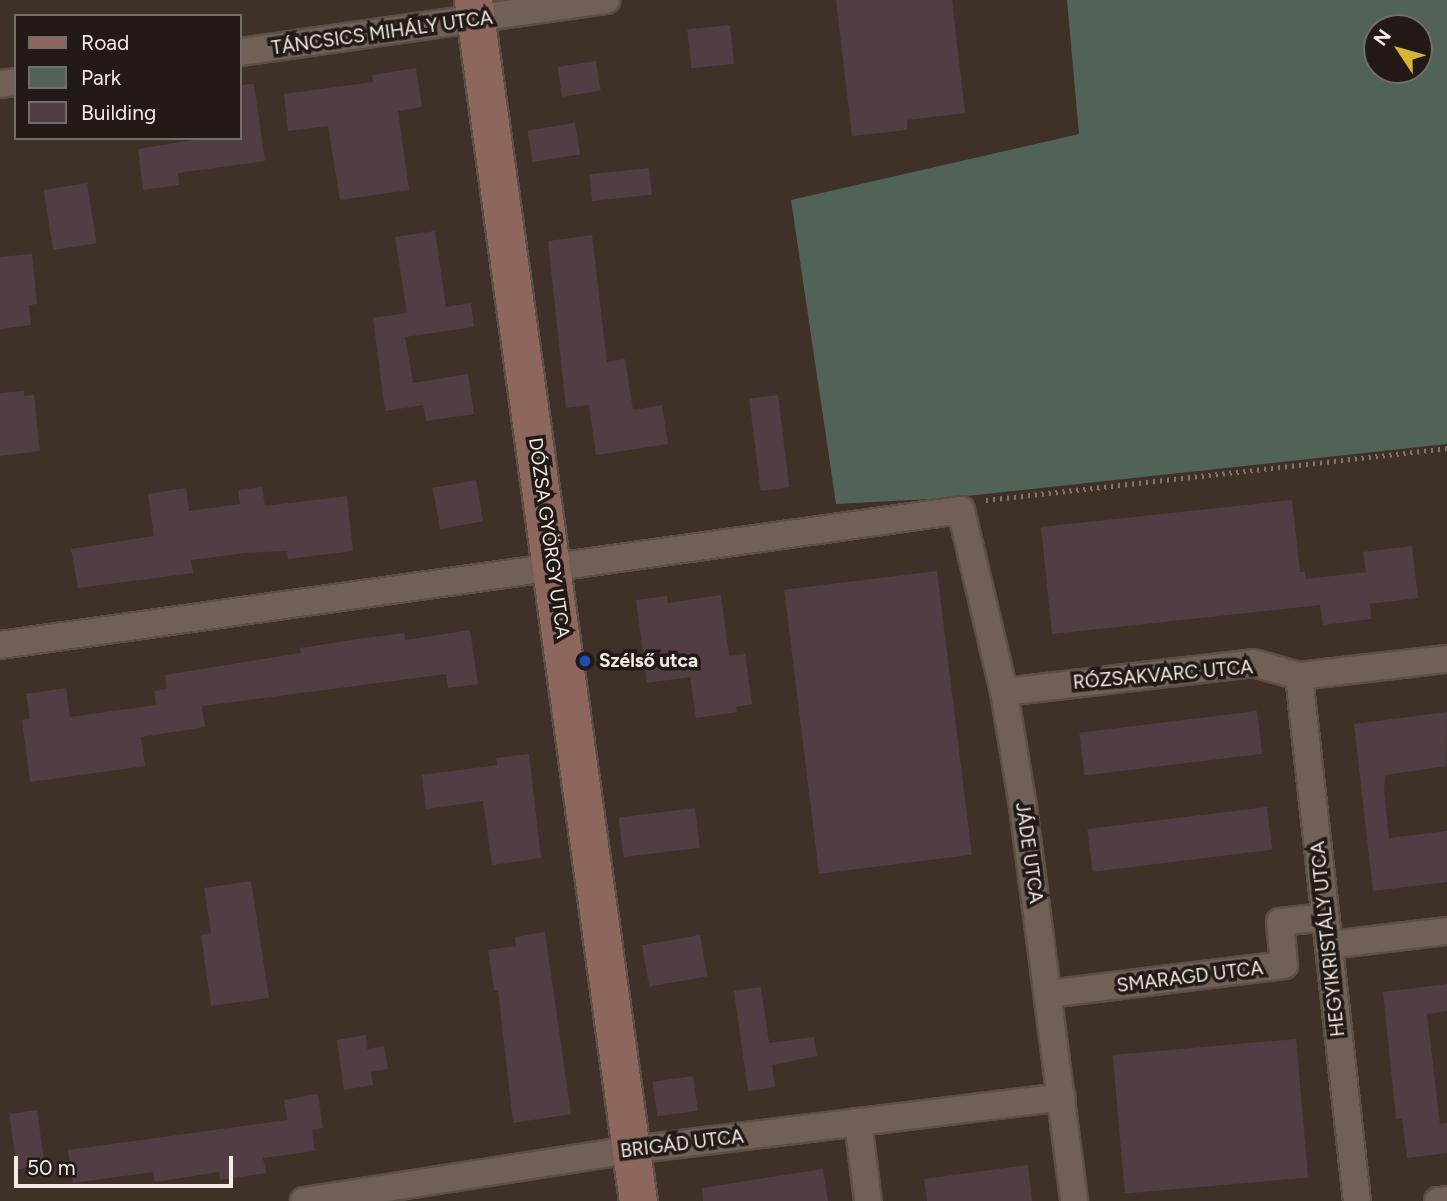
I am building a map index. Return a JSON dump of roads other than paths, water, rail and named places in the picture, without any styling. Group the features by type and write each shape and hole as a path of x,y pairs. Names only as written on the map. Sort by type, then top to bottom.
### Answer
{"street":[{"name":"TÁNCSICS MIHÁLY UTCA","path":"242,52 474,11 606,0"},
{"name":"DÓZSA GYÖRGY UTCA","path":"474,11 553,568 638,1201"},
{"name":"JÁDE UTCA","path":"553,568 961,510 1004,692 1048,994 1074,1201"},
{"path":"0,645 553,568"},
{"name":"RÓZSAKVARC UTCA","path":"1004,692 1252,663 1299,676 1447,660"},
{"name":"HEGYIKRISTÁLY UTCA","path":"1299,676 1357,1201"},
{"name":"SMARAGD UTCA","path":"1048,994 1284,965 1280,922 1326,917"},
{"path":"1329,945 1447,931"},
{"name":"BRIGÁD UTCA","path":"304,1201 631,1150 1062,1097"},
{"path":"858,1122 868,1201"},
{"path":"1438,1201 1447,1200"}],"place":[{"name":"Szélső utca","path":"585,661"}]}
